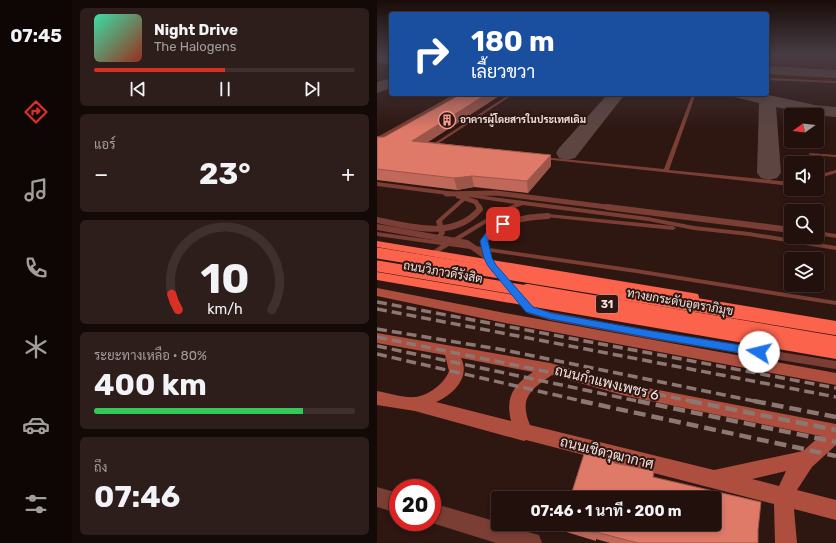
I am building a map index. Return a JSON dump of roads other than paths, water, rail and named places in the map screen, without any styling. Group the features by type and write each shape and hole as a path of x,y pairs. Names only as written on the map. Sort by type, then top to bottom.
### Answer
{"highway":[{"name":"ถนนวิภาวดีรังสิต","path":"377,244 434,248 836,321"},
{"name":"ทางยกระดับอุตราภิมุข","path":"377,253 836,328"},
{"name":"ทางยกระดับอุตราภิมุข","path":"377,266 836,343"},
{"name":"ถนนวิภาวดีรังสิต","path":"377,276 836,354"}],"main road":[{"path":"377,292 505,318 836,379"},
{"name":"ถนนกำแพงเพชร 6","path":"377,338 550,369 622,389 836,433"},
{"path":"415,404 433,398 446,390 453,380 457,369 457,360 450,351"},
{"path":"524,433 516,415 516,401 521,391 528,383 550,369"},
{"name":"ถนนเชิดวุฒากาศ","path":"377,398 415,404 524,433 836,510"},
{"path":"786,543 785,497 793,479 808,458 836,433"},
{"path":"713,480 808,458"}],"street":[{"path":"377,497 389,500"},
{"path":"441,516 531,543"}],"lane":[{"path":"789,79 836,82"},
{"path":"377,137 454,96"},
{"path":"440,147 432,146 508,96"},
{"path":"666,171 694,96"},
{"path":"811,154 836,156"},
{"path":"540,157 784,183"},
{"path":"824,175 836,171"},
{"path":"377,185 446,194 476,202 480,208 476,216 458,225 440,228 426,228 377,220"},
{"path":"377,185 648,219 694,228 749,234 806,244 836,247"},
{"path":"446,194 496,193 784,229"},
{"path":"434,248 442,233 439,221 467,196"},
{"path":"377,234 434,248 447,245 504,210 523,203"},
{"path":"694,228 652,227 548,216 515,220 491,232 484,241 488,258 492,266 530,310 550,316 652,335 836,365"},
{"path":"377,227 467,243 488,258"},
{"path":"824,235 836,236"},
{"path":"434,248 447,245 636,271 836,302"}],"railway":[{"path":"377,302 836,388"},
{"path":"377,309 836,397"},
{"path":"377,329 504,350 756,401"},
{"path":"377,337 694,402"},
{"path":"377,346 642,402"},
{"path":"377,354 586,402"},
{"path":"581,401 836,456"},
{"path":"638,401 836,442"},
{"path":"756,401 836,417"},
{"path":"694,402 836,430"}],"place":[{"name":"อาคารผู้โดยสารในประเทศเดิม","path":"447,120"}]}
